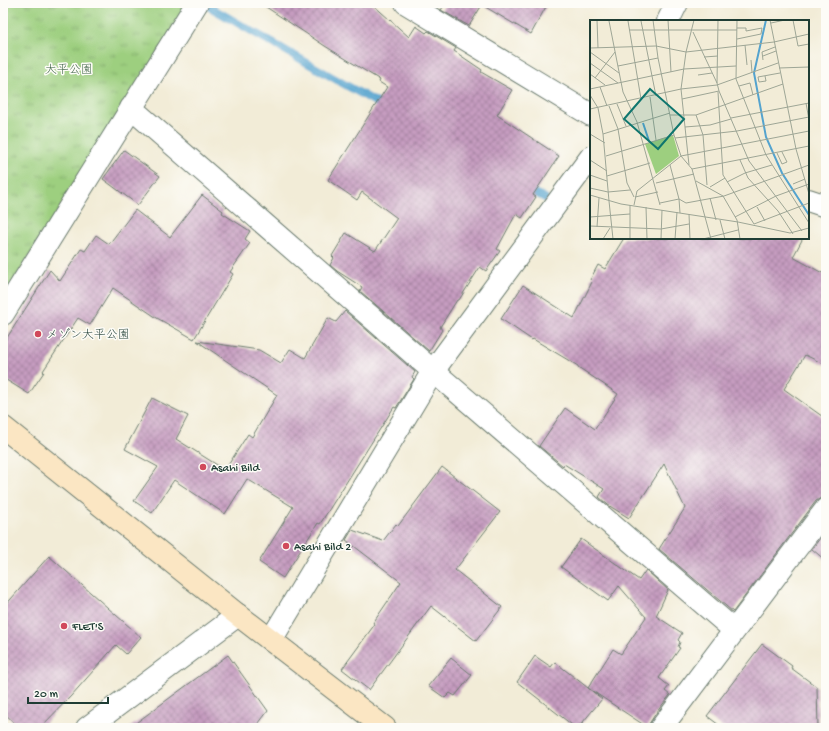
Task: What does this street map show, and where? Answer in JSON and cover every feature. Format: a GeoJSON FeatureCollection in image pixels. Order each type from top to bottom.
{"type":"FeatureCollection","features":[{"type":"Feature","properties":{"kind":"street"},"geometry":{"type":"LineString","coordinates":[[3,314],[197,3]]}},
{"type":"Feature","properties":{"kind":"street"},"geometry":{"type":"LineString","coordinates":[[406,3],[590,114]]}},
{"type":"Feature","properties":{"kind":"street"},"geometry":{"type":"LineString","coordinates":[[668,20],[677,3]]}},
{"type":"Feature","properties":{"kind":"street"},"geometry":{"type":"LineString","coordinates":[[131,108],[433,372],[734,630]]}},
{"type":"Feature","properties":{"kind":"street"},"geometry":{"type":"LineString","coordinates":[[271,640],[433,372],[590,158]]}},
{"type":"Feature","properties":{"kind":"street"},"geometry":{"type":"LineString","coordinates":[[809,200],[826,206]]}},
{"type":"Feature","properties":{"kind":"street"},"geometry":{"type":"LineString","coordinates":[[3,427],[238,615],[385,728]]}},
{"type":"Feature","properties":{"kind":"street"},"geometry":{"type":"LineString","coordinates":[[665,726],[734,630],[826,509]]}},
{"type":"Feature","properties":{"kind":"street"},"geometry":{"type":"LineString","coordinates":[[87,728],[238,615]]}},
{"type":"Feature","properties":{"kind":"green space","name":"大平公園"},"geometry":{"type":"Polygon","coordinates":[[[3,3],[189,3],[3,298],[3,3]]]}},
{"type":"Feature","properties":{"kind":"building"},"geometry":{"type":"Polygon","coordinates":[[[260,3],[371,3],[409,37],[416,26],[426,33],[428,31],[456,48],[454,51],[482,70],[481,72],[512,90],[497,115],[559,156],[533,195],[536,197],[522,218],[516,214],[497,249],[500,251],[486,271],[480,267],[459,300],[457,300],[440,327],[442,330],[429,351],[360,291],[362,287],[330,265],[334,258],[332,256],[346,233],[375,251],[397,218],[362,192],[357,200],[328,180],[387,87],[379,82],[380,80],[260,3]]]}},
{"type":"Feature","properties":{"kind":"building"},"geometry":{"type":"Polygon","coordinates":[[[446,3],[548,3],[531,34],[482,5],[469,26],[441,10],[446,3]]]}},
{"type":"Feature","properties":{"kind":"building"},"geometry":{"type":"Polygon","coordinates":[[[124,150],[160,176],[138,205],[103,179],[124,150]]]}},
{"type":"Feature","properties":{"kind":"building"},"geometry":{"type":"Polygon","coordinates":[[[202,195],[223,211],[222,213],[250,231],[245,239],[250,243],[230,272],[233,274],[194,339],[157,318],[113,288],[90,325],[78,318],[29,394],[3,378],[3,344],[50,270],[60,281],[81,249],[85,251],[96,235],[109,244],[135,210],[170,237],[202,195]]]}},
{"type":"Feature","properties":{"kind":"building"},"geometry":{"type":"Polygon","coordinates":[[[623,239],[802,239],[793,257],[826,275],[826,365],[805,355],[784,389],[826,419],[826,497],[816,501],[733,612],[659,549],[685,508],[664,464],[629,518],[608,505],[599,497],[604,489],[564,464],[563,466],[539,446],[565,408],[595,429],[618,394],[578,366],[533,339],[532,340],[501,319],[523,285],[574,318],[592,282],[590,280],[598,265],[605,269],[623,239]]]}},
{"type":"Feature","properties":{"kind":"building"},"geometry":{"type":"Polygon","coordinates":[[[345,311],[415,372],[412,377],[414,379],[396,408],[394,407],[320,524],[318,523],[283,578],[259,562],[293,507],[247,479],[225,514],[174,480],[152,513],[134,501],[158,467],[125,449],[152,398],[188,416],[176,439],[225,470],[248,434],[252,437],[277,395],[197,341],[259,350],[281,363],[290,349],[305,358],[328,318],[336,322],[345,311]]]}},
{"type":"Feature","properties":{"kind":"building"},"geometry":{"type":"Polygon","coordinates":[[[442,467],[500,512],[455,570],[502,607],[476,641],[431,606],[369,690],[342,669],[375,624],[373,623],[401,582],[346,540],[352,530],[383,541],[396,524],[398,526],[442,467]]]}},
{"type":"Feature","properties":{"kind":"building"},"geometry":{"type":"Polygon","coordinates":[[[826,530],[826,561],[812,549],[826,530]]]}},
{"type":"Feature","properties":{"kind":"building"},"geometry":{"type":"Polygon","coordinates":[[[581,539],[639,580],[646,570],[668,590],[656,616],[682,633],[678,640],[680,642],[678,647],[680,648],[659,678],[669,686],[665,691],[670,695],[647,727],[588,688],[613,649],[621,654],[646,617],[619,586],[608,601],[561,567],[581,539]]]}},
{"type":"Feature","properties":{"kind":"building"},"geometry":{"type":"Polygon","coordinates":[[[49,556],[141,637],[126,654],[116,645],[71,696],[40,728],[20,728],[3,712],[3,608],[49,556]]]}},
{"type":"Feature","properties":{"kind":"building"},"geometry":{"type":"Polygon","coordinates":[[[762,644],[817,687],[818,728],[723,728],[707,716],[762,644]]]}},
{"type":"Feature","properties":{"kind":"building"},"geometry":{"type":"Polygon","coordinates":[[[228,655],[268,711],[255,728],[129,728],[228,655]]]}},
{"type":"Feature","properties":{"kind":"building"},"geometry":{"type":"Polygon","coordinates":[[[535,656],[551,667],[555,662],[602,699],[578,728],[576,728],[517,682],[535,656]]]}},
{"type":"Feature","properties":{"kind":"building"},"geometry":{"type":"Polygon","coordinates":[[[451,658],[472,675],[455,696],[450,693],[445,698],[428,686],[451,658]]]}},
{"type":"Feature","properties":{"kind":"waterway"},"geometry":{"type":"LineString","coordinates":[[208,6],[386,108]]}},
{"type":"Feature","properties":{"kind":"waterway"},"geometry":{"type":"LineString","coordinates":[[526,188],[545,198]]}},
{"type":"Feature","properties":{"kind":"place","name":"メゾン大平公園"},"geometry":{"type":"Point","coordinates":[38,334]}},
{"type":"Feature","properties":{"kind":"place","name":"Asahi Bild"},"geometry":{"type":"Point","coordinates":[203,467]}},
{"type":"Feature","properties":{"kind":"place","name":"Asahi Bild 2"},"geometry":{"type":"Point","coordinates":[286,546]}},
{"type":"Feature","properties":{"kind":"place","name":"FLET'S"},"geometry":{"type":"Point","coordinates":[64,626]}}]}
